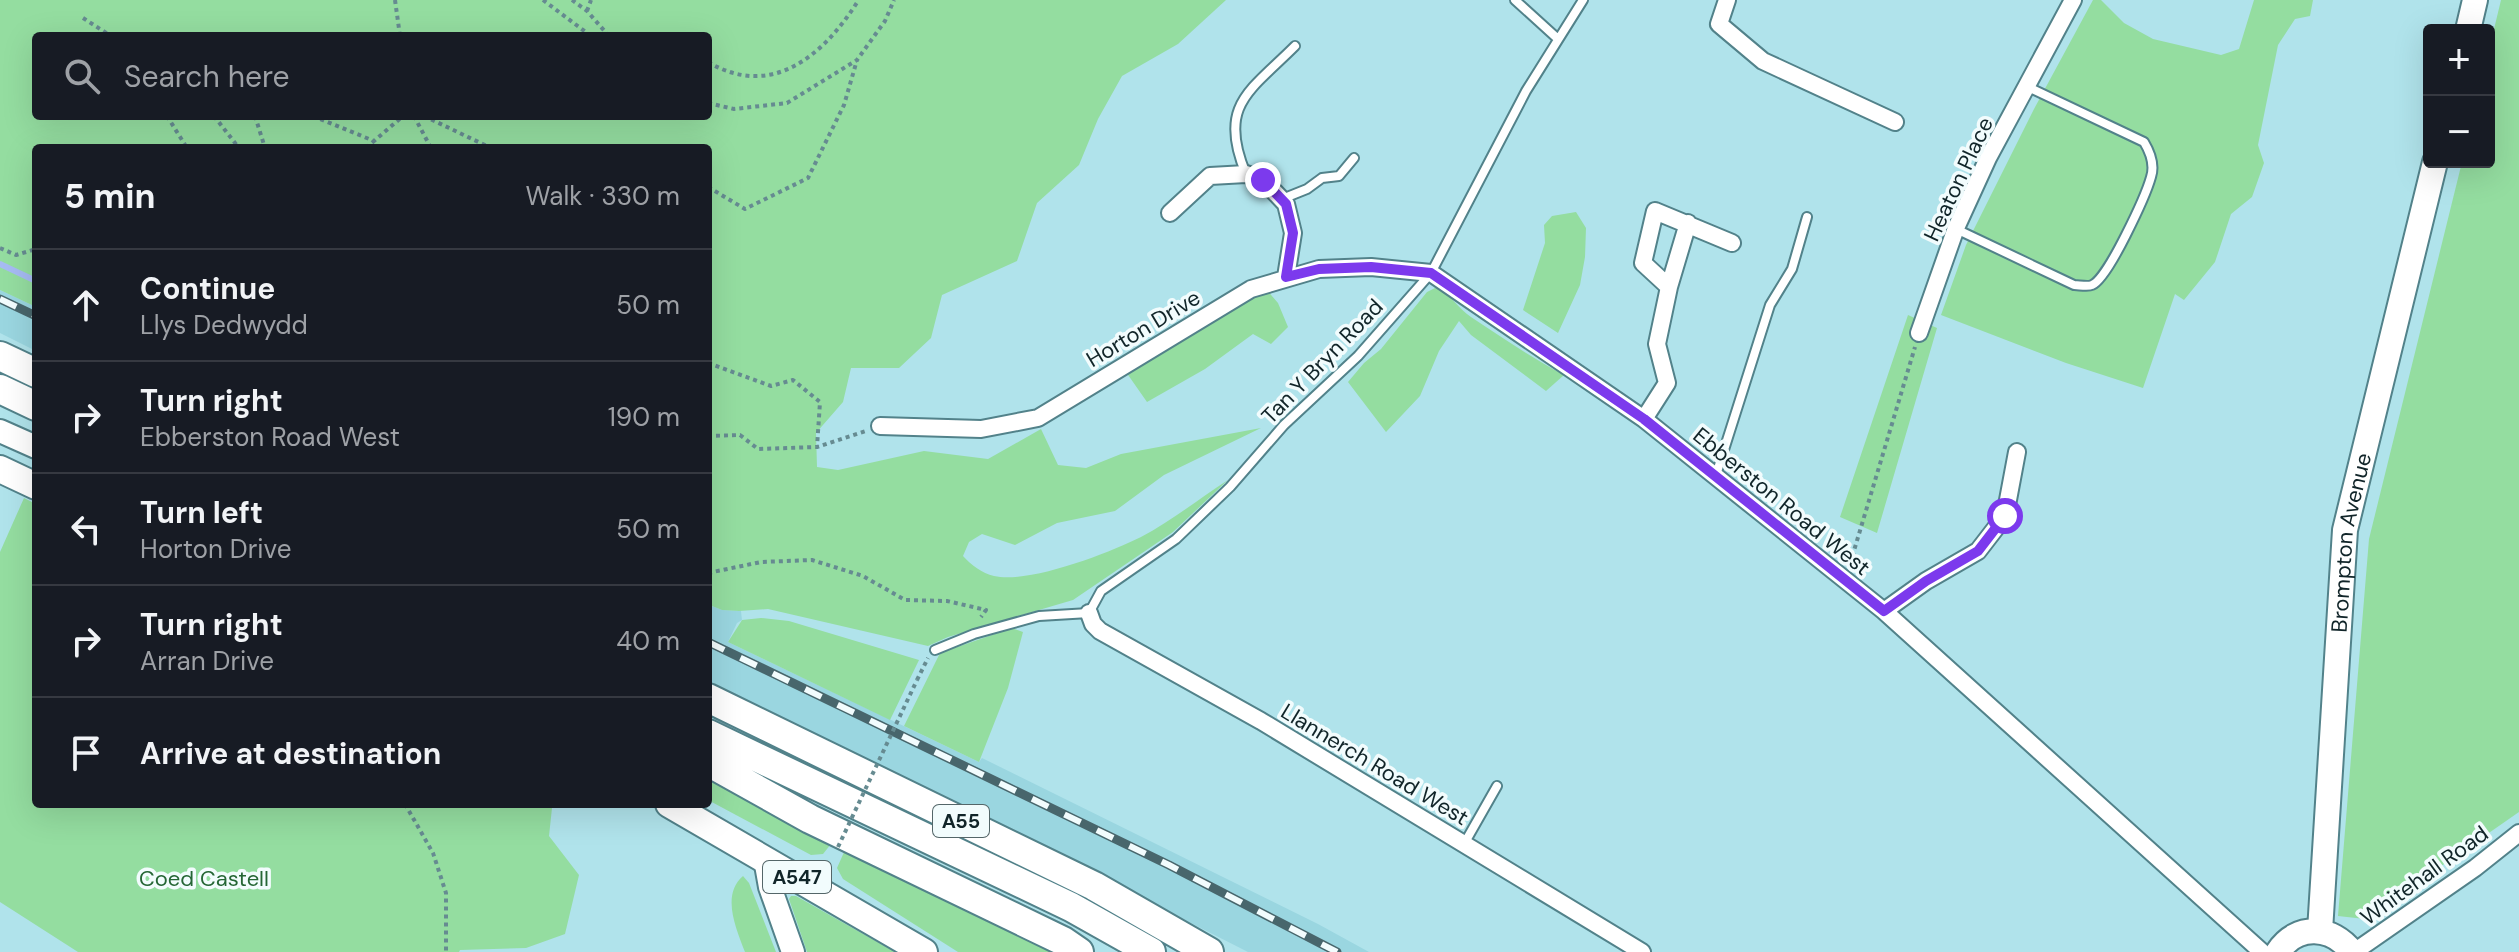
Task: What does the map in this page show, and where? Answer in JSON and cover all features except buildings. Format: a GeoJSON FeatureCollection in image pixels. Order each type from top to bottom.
{"type":"FeatureCollection","features":[{"type":"Feature","properties":{"kind":"highway"},"geometry":{"type":"LineString","coordinates":[[0,356],[32,371]]}},
{"type":"Feature","properties":{"kind":"highway"},"geometry":{"type":"LineString","coordinates":[[0,389],[32,404]]}},
{"type":"Feature","properties":{"kind":"highway","name":"A55"},"geometry":{"type":"LineString","coordinates":[[712,700],[1094,886],[1209,952]]}},
{"type":"Feature","properties":{"kind":"highway","name":"A55"},"geometry":{"type":"LineString","coordinates":[[712,736],[1071,907],[1151,952]]}},
{"type":"Feature","properties":{"kind":"highway"},"geometry":{"type":"LineString","coordinates":[[712,764],[810,819],[1063,941],[1079,952]]}},
{"type":"Feature","properties":{"kind":"main road"},"geometry":{"type":"LineString","coordinates":[[2469,24],[2475,0]]}},
{"type":"Feature","properties":{"kind":"main road","name":"Brompton Avenue"},"geometry":{"type":"LineString","coordinates":[[2320,931],[2345,530],[2434,168]]}},
{"type":"Feature","properties":{"kind":"main road"},"geometry":{"type":"LineString","coordinates":[[0,469],[32,484]]}},
{"type":"Feature","properties":{"kind":"main road","name":"A547"},"geometry":{"type":"LineString","coordinates":[[676,808],[924,952]]}},
{"type":"Feature","properties":{"kind":"main road"},"geometry":{"type":"LineString","coordinates":[[2278,952],[2287,941],[2299,934],[2320,931],[2340,938],[2353,952]]}},
{"type":"Feature","properties":{"kind":"street"},"geometry":{"type":"LineString","coordinates":[[1727,0],[1719,24],[1763,61],[1895,122]]}},
{"type":"Feature","properties":{"kind":"street","name":"Heaton Place"},"geometry":{"type":"LineString","coordinates":[[1919,333],[1956,228],[1988,158],[2073,0]]}},
{"type":"Feature","properties":{"kind":"street"},"geometry":{"type":"LineString","coordinates":[[1170,213],[1210,176],[1246,174],[1263,180],[1286,204],[1293,233],[1286,277]]}},
{"type":"Feature","properties":{"kind":"street"},"geometry":{"type":"LineString","coordinates":[[1669,287],[1643,263],[1655,211],[1732,243]]}},
{"type":"Feature","properties":{"kind":"street"},"geometry":{"type":"LineString","coordinates":[[1644,419],[1667,383],[1657,344],[1669,287],[1688,223]]}},
{"type":"Feature","properties":{"kind":"street","name":"Horton Drive"},"geometry":{"type":"LineString","coordinates":[[880,426],[981,429],[1038,418],[1251,289],[1286,277],[1319,269],[1371,267],[1431,273]]}},
{"type":"Feature","properties":{"kind":"street","name":"Ebberston Road West"},"geometry":{"type":"LineString","coordinates":[[1431,273],[1644,419],[1884,611],[2262,952]]}},
{"type":"Feature","properties":{"kind":"street"},"geometry":{"type":"LineString","coordinates":[[0,431],[32,445]]}},
{"type":"Feature","properties":{"kind":"street"},"geometry":{"type":"LineString","coordinates":[[1884,611],[1926,581],[1978,551],[2005,516],[2017,452]]}},
{"type":"Feature","properties":{"kind":"street","name":"Llannerch Road West"},"geometry":{"type":"LineString","coordinates":[[1089,613],[1100,631],[1261,721],[1642,952]]}},
{"type":"Feature","properties":{"kind":"street","name":"Whitehall Road"},"geometry":{"type":"LineString","coordinates":[[2353,952],[2475,868],[2519,833]]}},
{"type":"Feature","properties":{"kind":"street"},"geometry":{"type":"LineString","coordinates":[[765,859],[770,887],[793,952]]}},
{"type":"Feature","properties":{"kind":"lane"},"geometry":{"type":"LineString","coordinates":[[1515,0],[1558,39]]}},
{"type":"Feature","properties":{"kind":"lane","name":"Tan Y Bryn Road"},"geometry":{"type":"LineString","coordinates":[[1089,613],[1101,591],[1176,539],[1230,487],[1284,425],[1358,356],[1431,273],[1526,91],[1583,0]]}},
{"type":"Feature","properties":{"kind":"lane"},"geometry":{"type":"LineString","coordinates":[[1246,174],[1235,137],[1235,115],[1239,103],[1295,46]]}},
{"type":"Feature","properties":{"kind":"lane"},"geometry":{"type":"LineString","coordinates":[[1956,228],[2074,285],[2091,286],[2102,278],[2113,261],[2152,175],[2151,154],[2144,142],[2028,87]]}},
{"type":"Feature","properties":{"kind":"lane"},"geometry":{"type":"LineString","coordinates":[[1282,199],[1307,189],[1322,178],[1339,176],[1354,158]]}},
{"type":"Feature","properties":{"kind":"lane"},"geometry":{"type":"LineString","coordinates":[[1716,476],[1770,305],[1792,269],[1807,217]]}},
{"type":"Feature","properties":{"kind":"lane"},"geometry":{"type":"LineString","coordinates":[[935,650],[974,634],[1039,616],[1089,613]]}},
{"type":"Feature","properties":{"kind":"lane"},"geometry":{"type":"LineString","coordinates":[[1464,844],[1497,786]]}},
{"type":"Feature","properties":{"kind":"path"},"geometry":{"type":"LineString","coordinates":[[395,0],[399,32]]}},
{"type":"Feature","properties":{"kind":"path"},"geometry":{"type":"LineString","coordinates":[[543,0],[586,32]]}},
{"type":"Feature","properties":{"kind":"path"},"geometry":{"type":"LineString","coordinates":[[572,0],[587,11],[605,32]]}},
{"type":"Feature","properties":{"kind":"path"},"geometry":{"type":"LineString","coordinates":[[587,11],[591,0]]}},
{"type":"Feature","properties":{"kind":"path"},"geometry":{"type":"LineString","coordinates":[[712,64],[723,71],[757,77],[783,72],[808,58],[840,29],[858,0]]}},
{"type":"Feature","properties":{"kind":"path"},"geometry":{"type":"LineString","coordinates":[[712,189],[745,209],[808,178],[844,105],[857,60],[885,21],[894,0]]}},
{"type":"Feature","properties":{"kind":"path"},"geometry":{"type":"LineString","coordinates":[[83,18],[105,32]]}},
{"type":"Feature","properties":{"kind":"path"},"geometry":{"type":"LineString","coordinates":[[712,104],[734,109],[787,103],[857,60]]}},
{"type":"Feature","properties":{"kind":"path"},"geometry":{"type":"LineString","coordinates":[[170,120],[184,144]]}},
{"type":"Feature","properties":{"kind":"path"},"geometry":{"type":"LineString","coordinates":[[217,120],[236,144]]}},
{"type":"Feature","properties":{"kind":"path"},"geometry":{"type":"LineString","coordinates":[[256,120],[264,144]]}},
{"type":"Feature","properties":{"kind":"path"},"geometry":{"type":"LineString","coordinates":[[323,120],[374,141]]}},
{"type":"Feature","properties":{"kind":"path"},"geometry":{"type":"LineString","coordinates":[[371,144],[398,120]]}},
{"type":"Feature","properties":{"kind":"path"},"geometry":{"type":"LineString","coordinates":[[416,120],[429,144]]}},
{"type":"Feature","properties":{"kind":"path"},"geometry":{"type":"LineString","coordinates":[[432,120],[483,144]]}},
{"type":"Feature","properties":{"kind":"path"},"geometry":{"type":"LineString","coordinates":[[0,248],[16,255],[32,250]]}},
{"type":"Feature","properties":{"kind":"path"},"geometry":{"type":"LineString","coordinates":[[1845,580],[1919,333]]}},
{"type":"Feature","properties":{"kind":"path"},"geometry":{"type":"LineString","coordinates":[[712,364],[771,386],[793,380],[820,402],[817,447]]}},
{"type":"Feature","properties":{"kind":"path"},"geometry":{"type":"LineString","coordinates":[[712,436],[740,435],[758,449],[817,447],[880,426]]}},
{"type":"Feature","properties":{"kind":"path"},"geometry":{"type":"LineString","coordinates":[[712,572],[761,562],[812,560],[863,576],[905,600],[947,601],[986,610],[978,620],[974,634]]}},
{"type":"Feature","properties":{"kind":"path"},"geometry":{"type":"LineString","coordinates":[[838,847],[917,680],[935,650]]}},
{"type":"Feature","properties":{"kind":"path"},"geometry":{"type":"LineString","coordinates":[[407,808],[433,853],[446,893],[446,952]]}},
{"type":"Feature","properties":{"kind":"shaded area"},"geometry":{"type":"Polygon","coordinates":[[[0,290],[32,305],[32,349],[0,333],[0,290]]]}},
{"type":"Feature","properties":{"kind":"shaded area"},"geometry":{"type":"Polygon","coordinates":[[[712,606],[741,611],[742,620],[737,623],[728,642],[979,762],[982,758],[1369,952],[1248,952],[712,683],[712,606]]]}},
{"type":"Feature","properties":{"kind":"green space"},"geometry":{"type":"Polygon","coordinates":[[[0,0],[1226,0],[1178,44],[1122,76],[1098,119],[1079,165],[1037,203],[1017,261],[942,295],[931,338],[899,368],[851,368],[843,402],[816,433],[817,467],[838,470],[924,451],[988,459],[1041,429],[1058,465],[1086,468],[1121,454],[1261,428],[1164,475],[1115,511],[1057,523],[1015,545],[982,534],[969,542],[963,556],[977,568],[994,576],[1027,576],[1090,558],[1141,537],[1228,480],[1173,532],[1073,600],[948,637],[928,646],[768,609],[739,611],[712,606],[712,144],[32,144],[32,305],[0,290],[0,0]]]}},
{"type":"Feature","properties":{"kind":"green space"},"geometry":{"type":"Polygon","coordinates":[[[2093,0],[2101,0],[2124,23],[2153,39],[2221,55],[2239,49],[2254,0],[2313,0],[2310,16],[2295,19],[2278,45],[2258,145],[2264,163],[2252,197],[2231,214],[2215,262],[2184,300],[2175,294],[2143,388],[2066,363],[1941,315],[1966,245],[2093,0]]]}},
{"type":"Feature","properties":{"kind":"green space"},"geometry":{"type":"Polygon","coordinates":[[[2501,0],[2519,0],[2519,812],[2365,919],[2338,916],[2369,539],[2461,168],[2495,168],[2495,25],[2501,0]]]}},
{"type":"Feature","properties":{"kind":"green space"},"geometry":{"type":"Polygon","coordinates":[[[1576,212],[1586,228],[1585,257],[1580,285],[1558,333],[1523,310],[1545,243],[1544,225],[1552,216],[1576,212]]]}},
{"type":"Feature","properties":{"kind":"green space"},"geometry":{"type":"Polygon","coordinates":[[[1437,287],[1471,317],[1564,375],[1546,391],[1471,335],[1459,321],[1439,351],[1420,396],[1386,432],[1348,382],[1381,349],[1427,292],[1437,287]]]}},
{"type":"Feature","properties":{"kind":"green space"},"geometry":{"type":"Polygon","coordinates":[[[1266,289],[1278,303],[1288,327],[1271,344],[1253,334],[1205,369],[1147,402],[1126,372],[1266,289]]]}},
{"type":"Feature","properties":{"kind":"green space"},"geometry":{"type":"Polygon","coordinates":[[[1908,315],[1937,328],[1877,533],[1840,517],[1908,315]]]}},
{"type":"Feature","properties":{"kind":"green space","name":"Coed Castell"},"geometry":{"type":"Polygon","coordinates":[[[24,498],[32,502],[32,808],[552,808],[549,836],[579,875],[565,934],[526,948],[459,952],[78,952],[0,902],[0,552],[24,498]]]}},
{"type":"Feature","properties":{"kind":"green space"},"geometry":{"type":"Polygon","coordinates":[[[761,618],[789,621],[919,660],[890,720],[728,642],[742,620],[761,618]]]}},
{"type":"Feature","properties":{"kind":"green space"},"geometry":{"type":"Polygon","coordinates":[[[1012,628],[1023,632],[1008,688],[979,762],[904,726],[940,653],[1012,628]]]}},
{"type":"Feature","properties":{"kind":"green space"},"geometry":{"type":"Polygon","coordinates":[[[712,782],[831,844],[823,854],[811,855],[712,802],[712,782]]]}},
{"type":"Feature","properties":{"kind":"green space"},"geometry":{"type":"Polygon","coordinates":[[[845,850],[1061,952],[958,952],[843,879],[837,868],[845,850]]]}},
{"type":"Feature","properties":{"kind":"green space"},"geometry":{"type":"Polygon","coordinates":[[[743,876],[749,883],[776,952],[745,952],[732,912],[733,893],[743,876]]]}},
{"type":"Feature","properties":{"kind":"green space"},"geometry":{"type":"Polygon","coordinates":[[[791,896],[895,952],[807,952],[789,899],[791,896]]]}},
{"type":"Feature","properties":{"kind":"waterway"},"geometry":{"type":"LineString","coordinates":[[0,264],[32,279]]}},
{"type":"Feature","properties":{"kind":"railway"},"geometry":{"type":"LineString","coordinates":[[0,299],[32,314]]}},
{"type":"Feature","properties":{"kind":"railway"},"geometry":{"type":"LineString","coordinates":[[712,644],[1169,865],[1337,952]]}},
{"type":"Feature","properties":{"kind":"route"},"geometry":{"type":"LineString","coordinates":[[1263,180],[1286,204],[1293,233],[1286,277],[1319,269],[1371,267],[1431,273],[1644,419],[1884,611],[1926,581],[1978,551],[2005,516]]}}]}
